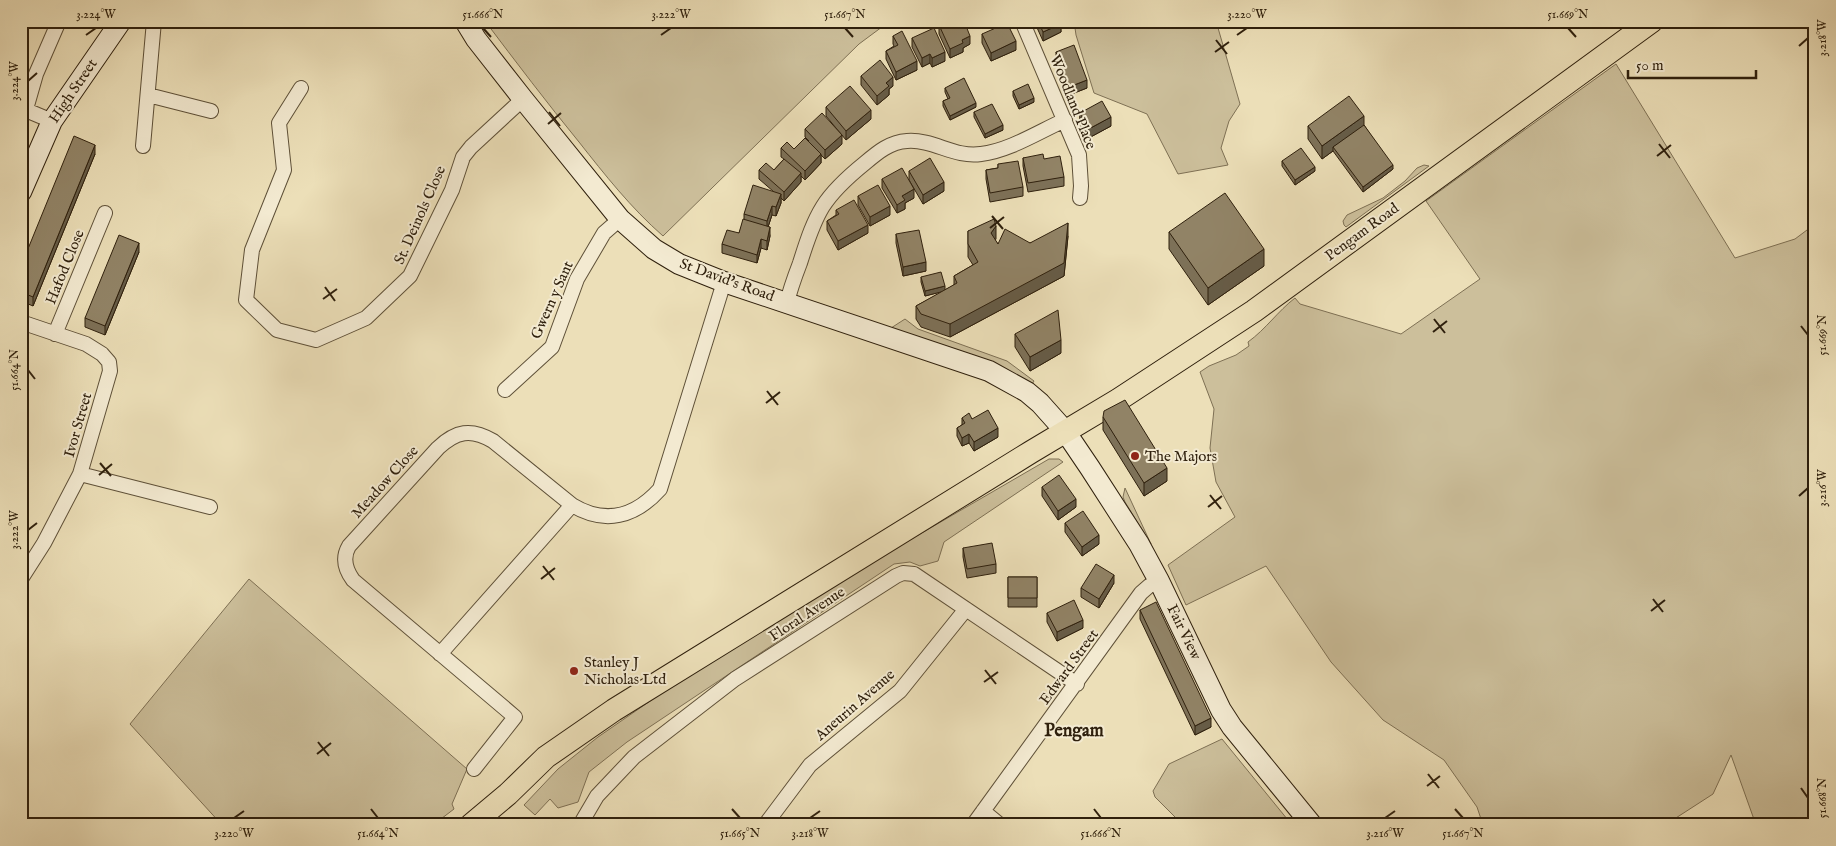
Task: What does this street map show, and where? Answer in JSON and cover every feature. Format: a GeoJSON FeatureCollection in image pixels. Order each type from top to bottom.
{"type":"FeatureCollection","features":[{"type":"Feature","properties":{"kind":"main road","name":"High Street"},"geometry":{"type":"LineString","coordinates":[[21,192],[52,121],[121,21]]}},
{"type":"Feature","properties":{"kind":"main road","name":"St David's Road"},"geometry":{"type":"LineString","coordinates":[[465,21],[476,39],[620,219],[654,249],[679,264],[724,282],[989,371],[1027,392],[1044,407],[1065,432]]}},
{"type":"Feature","properties":{"kind":"main road","name":"Pengam Road"},"geometry":{"type":"LineString","coordinates":[[471,825],[508,794],[546,757],[594,724],[1118,400],[1254,311],[1652,21]]}},
{"type":"Feature","properties":{"kind":"main road","name":"Fair View"},"geometry":{"type":"LineString","coordinates":[[1065,432],[1120,513],[1159,581],[1221,710],[1312,825]]}},
{"type":"Feature","properties":{"kind":"street"},"geometry":{"type":"LineString","coordinates":[[52,121],[23,108],[59,21]]}},
{"type":"Feature","properties":{"kind":"street"},"geometry":{"type":"LineString","coordinates":[[143,146],[154,21]]}},
{"type":"Feature","properties":{"kind":"street","name":"Woodland Place"},"geometry":{"type":"LineString","coordinates":[[1022,21],[1079,154],[1080,198]]}},
{"type":"Feature","properties":{"kind":"street","name":"St. Deinols Close"},"geometry":{"type":"LineString","coordinates":[[301,88],[279,123],[284,170],[252,250],[246,300],[276,330],[316,340],[366,318],[410,276],[452,190],[463,157],[471,147],[523,99]]}},
{"type":"Feature","properties":{"kind":"street"},"geometry":{"type":"LineString","coordinates":[[148,95],[211,111]]}},
{"type":"Feature","properties":{"kind":"street"},"geometry":{"type":"LineString","coordinates":[[787,302],[812,224],[821,208],[844,180],[878,152],[892,143],[919,140],[931,142],[960,154],[980,154],[996,151],[1065,120]]}},
{"type":"Feature","properties":{"kind":"street","name":"Hafod Close"},"geometry":{"type":"LineString","coordinates":[[55,334],[105,213]]}},
{"type":"Feature","properties":{"kind":"street","name":"Gwern y Sant"},"geometry":{"type":"LineString","coordinates":[[506,390],[552,346],[577,279],[604,233],[620,219]]}},
{"type":"Feature","properties":{"kind":"street","name":"Meadow Close"},"geometry":{"type":"LineString","coordinates":[[474,769],[515,717],[353,580],[345,566],[345,552],[348,546],[438,448],[454,435],[464,432],[485,436],[493,441],[581,511],[618,516],[641,507],[660,488],[724,282]]}},
{"type":"Feature","properties":{"kind":"street","name":"Ivor Street"},"geometry":{"type":"LineString","coordinates":[[21,322],[86,344],[102,354],[108,362],[110,371],[80,474],[44,542],[21,579]]}},
{"type":"Feature","properties":{"kind":"street"},"geometry":{"type":"LineString","coordinates":[[80,474],[210,507]]}},
{"type":"Feature","properties":{"kind":"street"},"geometry":{"type":"LineString","coordinates":[[440,654],[572,505]]}},
{"type":"Feature","properties":{"kind":"street","name":"Floral Avenue"},"geometry":{"type":"LineString","coordinates":[[580,825],[597,796],[634,757],[735,679],[903,573],[914,574],[1077,684]]}},
{"type":"Feature","properties":{"kind":"street","name":"Edward Street"},"geometry":{"type":"LineString","coordinates":[[973,825],[1141,594],[1149,586],[1159,581]]}},
{"type":"Feature","properties":{"kind":"street","name":"Aneurin Avenue"},"geometry":{"type":"LineString","coordinates":[[765,825],[810,764],[900,691],[966,609]]}},
{"type":"Feature","properties":{"kind":"street"},"geometry":{"type":"LineString","coordinates":[[983,811],[1000,825]]}},
{"type":"Feature","properties":{"kind":"shaded area"},"geometry":{"type":"Polygon","coordinates":[[[485,21],[890,21],[859,44],[663,236],[629,203],[609,179],[485,21]]]}},
{"type":"Feature","properties":{"kind":"shaded area"},"geometry":{"type":"Polygon","coordinates":[[[1074,21],[1216,21],[1240,104],[1229,121],[1221,148],[1228,165],[1178,174],[1147,114],[1094,93],[1076,35],[1074,21]]]}},
{"type":"Feature","properties":{"kind":"shaded area"},"geometry":{"type":"Polygon","coordinates":[[[1616,64],[1735,258],[1795,239],[1815,224],[1815,821],[1807,825],[1756,825],[1731,755],[1713,794],[1665,825],[1483,825],[1477,807],[1444,760],[1383,720],[1331,662],[1266,566],[1186,605],[1168,565],[1235,517],[1216,482],[1210,448],[1214,409],[1200,372],[1209,366],[1236,355],[1249,346],[1248,342],[1295,298],[1300,304],[1401,334],[1480,279],[1426,201],[1616,64]]]}},
{"type":"Feature","properties":{"kind":"shaded area"},"geometry":{"type":"Polygon","coordinates":[[[1424,165],[1429,166],[1346,227],[1344,225],[1343,221],[1347,215],[1383,198],[1405,181],[1417,168],[1424,165]]]}},
{"type":"Feature","properties":{"kind":"shaded area"},"geometry":{"type":"Polygon","coordinates":[[[905,319],[918,329],[1007,361],[1034,381],[1032,384],[992,363],[891,328],[905,319]]]}},
{"type":"Feature","properties":{"kind":"shaded area"},"geometry":{"type":"Polygon","coordinates":[[[1049,459],[1059,459],[1063,462],[944,542],[938,561],[920,566],[910,562],[894,564],[627,742],[589,772],[578,802],[558,808],[550,799],[535,815],[524,805],[558,769],[598,737],[666,690],[901,545],[1049,459]]]}},
{"type":"Feature","properties":{"kind":"shaded area"},"geometry":{"type":"Polygon","coordinates":[[[1125,488],[1151,544],[1125,502],[1123,497],[1125,488]]]}},
{"type":"Feature","properties":{"kind":"shaded area"},"geometry":{"type":"Polygon","coordinates":[[[249,579],[467,769],[452,804],[454,809],[433,825],[222,825],[130,724],[249,579]]]}},
{"type":"Feature","properties":{"kind":"shaded area"},"geometry":{"type":"Polygon","coordinates":[[[1222,739],[1292,825],[1183,825],[1155,797],[1153,791],[1169,764],[1222,739]]]}},
{"type":"Feature","properties":{"kind":"building"},"geometry":{"type":"Polygon","coordinates":[[[948,21],[964,21],[970,36],[962,40],[963,43],[950,49],[939,25],[948,21]]]}},
{"type":"Feature","properties":{"kind":"building"},"geometry":{"type":"Polygon","coordinates":[[[1038,21],[1060,21],[1061,24],[1043,32],[1038,21]]]}},
{"type":"Feature","properties":{"kind":"building"},"geometry":{"type":"Polygon","coordinates":[[[1007,23],[1016,41],[991,53],[982,34],[1007,23]]]}},
{"type":"Feature","properties":{"kind":"building"},"geometry":{"type":"Polygon","coordinates":[[[934,28],[945,52],[932,58],[930,54],[922,58],[912,38],[934,28]]]}},
{"type":"Feature","properties":{"kind":"building"},"geometry":{"type":"Polygon","coordinates":[[[902,31],[917,61],[896,72],[886,51],[898,45],[893,36],[902,31]]]}},
{"type":"Feature","properties":{"kind":"building"},"geometry":{"type":"Polygon","coordinates":[[[1074,45],[1087,80],[1069,87],[1056,52],[1074,45]]]}},
{"type":"Feature","properties":{"kind":"building"},"geometry":{"type":"Polygon","coordinates":[[[880,60],[893,77],[886,83],[889,86],[877,96],[861,76],[880,60]]]}},
{"type":"Feature","properties":{"kind":"building"},"geometry":{"type":"Polygon","coordinates":[[[964,78],[976,103],[950,116],[943,101],[950,98],[945,88],[964,78]]]}},
{"type":"Feature","properties":{"kind":"building"},"geometry":{"type":"Polygon","coordinates":[[[1028,84],[1034,98],[1019,105],[1013,91],[1028,84]]]}},
{"type":"Feature","properties":{"kind":"building"},"geometry":{"type":"Polygon","coordinates":[[[850,86],[871,110],[846,131],[826,107],[850,86]]]}},
{"type":"Feature","properties":{"kind":"building"},"geometry":{"type":"Polygon","coordinates":[[[1349,96],[1364,116],[1322,146],[1308,126],[1349,96]]]}},
{"type":"Feature","properties":{"kind":"building"},"geometry":{"type":"Polygon","coordinates":[[[1102,101],[1111,117],[1085,131],[1079,119],[1082,117],[1080,113],[1102,101]]]}},
{"type":"Feature","properties":{"kind":"building"},"geometry":{"type":"Polygon","coordinates":[[[992,104],[1003,125],[985,134],[974,112],[992,104]]]}},
{"type":"Feature","properties":{"kind":"building"},"geometry":{"type":"Polygon","coordinates":[[[822,113],[842,135],[825,150],[805,129],[822,113]]]}},
{"type":"Feature","properties":{"kind":"building"},"geometry":{"type":"Polygon","coordinates":[[[1364,125],[1393,165],[1363,187],[1333,147],[1364,125]]]}},
{"type":"Feature","properties":{"kind":"building"},"geometry":{"type":"Polygon","coordinates":[[[74,136],[95,145],[33,297],[21,292],[21,266],[74,136]]]}},
{"type":"Feature","properties":{"kind":"building"},"geometry":{"type":"Polygon","coordinates":[[[805,138],[821,154],[805,171],[781,148],[787,142],[794,149],[805,138]]]}},
{"type":"Feature","properties":{"kind":"building"},"geometry":{"type":"Polygon","coordinates":[[[1301,148],[1315,167],[1295,180],[1282,161],[1301,148]]]}},
{"type":"Feature","properties":{"kind":"building"},"geometry":{"type":"Polygon","coordinates":[[[1043,154],[1044,159],[1060,156],[1064,177],[1028,183],[1023,158],[1043,154]]]}},
{"type":"Feature","properties":{"kind":"building"},"geometry":{"type":"Polygon","coordinates":[[[930,158],[944,182],[923,195],[909,171],[930,158]]]}},
{"type":"Feature","properties":{"kind":"building"},"geometry":{"type":"Polygon","coordinates":[[[784,159],[801,173],[784,192],[759,170],[766,163],[774,170],[784,159]]]}},
{"type":"Feature","properties":{"kind":"building"},"geometry":{"type":"Polygon","coordinates":[[[1018,161],[1023,187],[990,193],[986,170],[998,168],[998,164],[1018,161]]]}},
{"type":"Feature","properties":{"kind":"building"},"geometry":{"type":"Polygon","coordinates":[[[902,168],[914,189],[902,196],[905,200],[897,205],[882,179],[902,168]]]}},
{"type":"Feature","properties":{"kind":"building"},"geometry":{"type":"Polygon","coordinates":[[[753,185],[781,194],[776,207],[772,206],[767,221],[744,214],[753,185]]]}},
{"type":"Feature","properties":{"kind":"building"},"geometry":{"type":"Polygon","coordinates":[[[878,185],[890,206],[870,217],[858,196],[878,185]]]}},
{"type":"Feature","properties":{"kind":"building"},"geometry":{"type":"Polygon","coordinates":[[[1225,193],[1264,249],[1208,288],[1169,232],[1225,193]]]}},
{"type":"Feature","properties":{"kind":"building"},"geometry":{"type":"Polygon","coordinates":[[[854,200],[868,225],[838,241],[827,221],[839,214],[836,210],[854,200]]]}},
{"type":"Feature","properties":{"kind":"building"},"geometry":{"type":"Polygon","coordinates":[[[743,219],[770,227],[767,241],[761,239],[757,255],[722,244],[727,230],[739,233],[743,219]]]}},
{"type":"Feature","properties":{"kind":"building"},"geometry":{"type":"Polygon","coordinates":[[[994,219],[996,226],[991,233],[998,244],[1005,229],[1030,243],[1068,223],[1064,263],[950,324],[921,314],[916,306],[957,283],[954,276],[978,262],[968,244],[968,231],[994,219]]]}},
{"type":"Feature","properties":{"kind":"building"},"geometry":{"type":"Polygon","coordinates":[[[919,230],[926,262],[903,267],[896,234],[919,230]]]}},
{"type":"Feature","properties":{"kind":"building"},"geometry":{"type":"Polygon","coordinates":[[[119,235],[139,243],[105,326],[85,318],[119,235]]]}},
{"type":"Feature","properties":{"kind":"building"},"geometry":{"type":"Polygon","coordinates":[[[941,272],[945,286],[925,291],[921,277],[941,272]]]}},
{"type":"Feature","properties":{"kind":"building"},"geometry":{"type":"Polygon","coordinates":[[[1058,310],[1061,340],[1030,357],[1015,334],[1058,310]]]}},
{"type":"Feature","properties":{"kind":"building","name":"The Majors"},"geometry":{"type":"Polygon","coordinates":[[[1125,400],[1167,468],[1144,483],[1103,417],[1104,411],[1125,400]]]}},
{"type":"Feature","properties":{"kind":"building"},"geometry":{"type":"Polygon","coordinates":[[[988,410],[998,428],[974,442],[969,434],[962,438],[957,428],[965,423],[962,418],[969,413],[972,419],[988,410]]]}},
{"type":"Feature","properties":{"kind":"building"},"geometry":{"type":"Polygon","coordinates":[[[1059,475],[1076,499],[1058,511],[1042,487],[1059,475]]]}},
{"type":"Feature","properties":{"kind":"building"},"geometry":{"type":"Polygon","coordinates":[[[1083,511],[1099,535],[1082,547],[1065,523],[1083,511]]]}},
{"type":"Feature","properties":{"kind":"building"},"geometry":{"type":"Polygon","coordinates":[[[992,543],[996,564],[967,569],[963,548],[992,543]]]}},
{"type":"Feature","properties":{"kind":"building"},"geometry":{"type":"Polygon","coordinates":[[[1096,564],[1114,575],[1099,599],[1081,588],[1096,564]]]}},
{"type":"Feature","properties":{"kind":"building"},"geometry":{"type":"Polygon","coordinates":[[[1008,577],[1037,577],[1037,598],[1008,598],[1008,577]]]}},
{"type":"Feature","properties":{"kind":"building"},"geometry":{"type":"Polygon","coordinates":[[[1074,600],[1083,620],[1057,632],[1047,613],[1074,600]]]}},
{"type":"Feature","properties":{"kind":"building"},"geometry":{"type":"Polygon","coordinates":[[[1156,602],[1211,718],[1195,726],[1140,610],[1156,602]]]}},
{"type":"Feature","properties":{"kind":"place","name":"The Majors"},"geometry":{"type":"Point","coordinates":[1135,456]}},
{"type":"Feature","properties":{"kind":"place","name":"Stanley J Nicholas Ltd"},"geometry":{"type":"Point","coordinates":[574,671]}},
{"type":"Feature","properties":{"kind":"district","name":"Pengam"},"geometry":{"type":"Point","coordinates":[1074,731]}}]}
